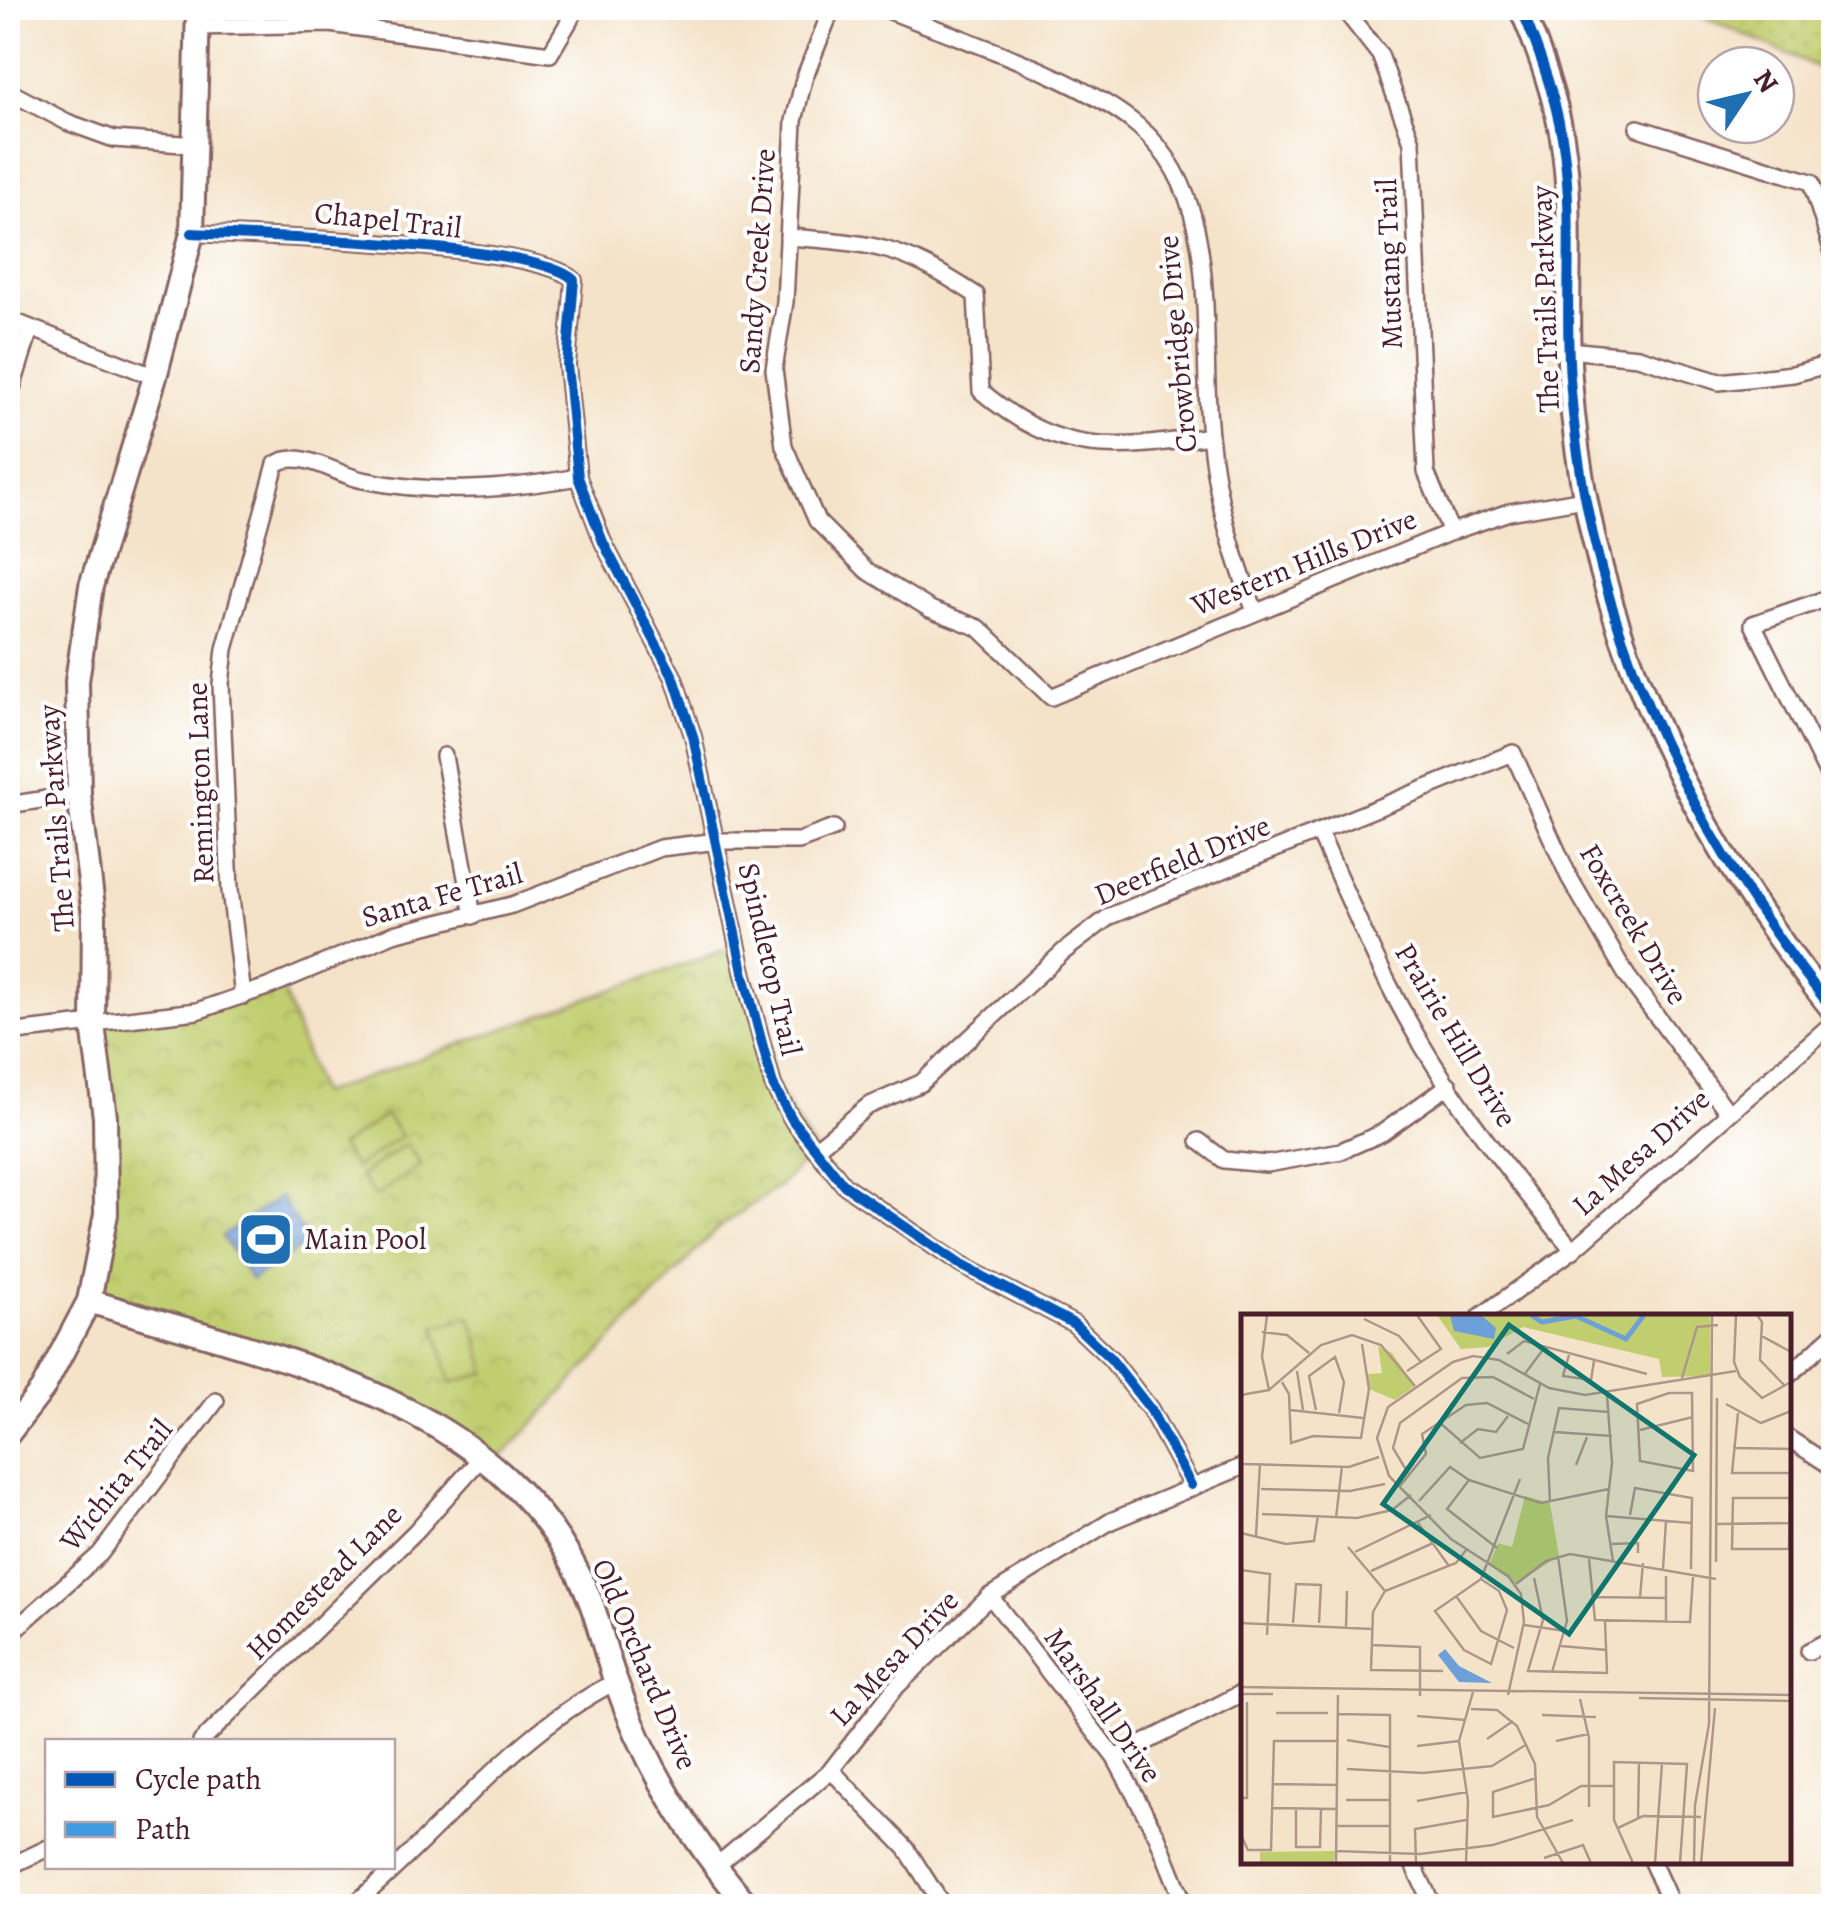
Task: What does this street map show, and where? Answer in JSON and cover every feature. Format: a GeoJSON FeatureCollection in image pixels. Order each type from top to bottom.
{"type":"FeatureCollection","features":[{"type":"Feature","properties":{"kind":"street"},"geometry":{"type":"LineString","coordinates":[[196,17],[332,16],[550,54],[577,8]]}},
{"type":"Feature","properties":{"kind":"street","name":"Sandy Creek Drive"},"geometry":{"type":"LineString","coordinates":[[832,8],[804,79],[794,122],[785,302],[774,369],[784,446],[816,521],[866,570],[930,608],[979,628],[1052,697]]}},
{"type":"Feature","properties":{"kind":"street","name":"Crowbridge Drive"},"geometry":{"type":"LineString","coordinates":[[883,8],[1080,90],[1139,126],[1178,174],[1199,232],[1210,436],[1224,531],[1255,611]]}},
{"type":"Feature","properties":{"kind":"street","name":"Mustang Trail"},"geometry":{"type":"LineString","coordinates":[[1342,8],[1380,54],[1412,142],[1426,472],[1451,532]]}},
{"type":"Feature","properties":{"kind":"street","name":"The Trails Parkway"},"geometry":{"type":"LineString","coordinates":[[1522,8],[1541,53],[1562,138],[1569,350],[1584,498],[1626,653],[1668,756],[1757,912],[1834,1011]]}},
{"type":"Feature","properties":{"kind":"street","name":"The Trails Parkway"},"geometry":{"type":"LineString","coordinates":[[8,1434],[42,1390],[96,1278],[107,1176],[105,1117],[93,1025],[94,915],[79,794],[77,681],[85,622],[192,233],[196,17]]}},
{"type":"Feature","properties":{"kind":"street"},"geometry":{"type":"LineString","coordinates":[[8,90],[67,122],[114,140],[196,145]]}},
{"type":"Feature","properties":{"kind":"street"},"geometry":{"type":"LineString","coordinates":[[1638,128],[1811,182],[1834,256]]}},
{"type":"Feature","properties":{"kind":"street","name":"Chapel Trail"},"geometry":{"type":"LineString","coordinates":[[192,233],[349,238],[490,257],[556,270],[574,280]]}},
{"type":"Feature","properties":{"kind":"street"},"geometry":{"type":"LineString","coordinates":[[788,237],[880,244],[922,260],[976,295],[982,392],[1042,434],[1086,447],[1123,448],[1210,436]]}},
{"type":"Feature","properties":{"kind":"street","name":"Spindletop Trail"},"geometry":{"type":"LineString","coordinates":[[574,280],[567,366],[578,478],[602,542],[674,678],[718,841],[759,1042],[773,1084],[844,1186],[960,1265],[1074,1324],[1111,1359],[1150,1409],[1191,1485]]}},
{"type":"Feature","properties":{"kind":"street"},"geometry":{"type":"LineString","coordinates":[[8,319],[155,377]]}},
{"type":"Feature","properties":{"kind":"street"},"geometry":{"type":"LineString","coordinates":[[8,401],[30,330]]}},
{"type":"Feature","properties":{"kind":"street"},"geometry":{"type":"LineString","coordinates":[[1569,350],[1638,357],[1719,382],[1793,374],[1834,363]]}},
{"type":"Feature","properties":{"kind":"street","name":"Remington Lane"},"geometry":{"type":"LineString","coordinates":[[244,996],[230,890],[221,684],[225,650],[258,541],[272,471],[284,459],[295,458],[361,480],[468,492],[578,478]]}},
{"type":"Feature","properties":{"kind":"street","name":"Western Hills Drive"},"geometry":{"type":"LineString","coordinates":[[1052,697],[1451,532],[1509,512],[1584,498]]}},
{"type":"Feature","properties":{"kind":"street"},"geometry":{"type":"LineString","coordinates":[[1834,596],[1752,624],[1834,787]]}},
{"type":"Feature","properties":{"kind":"street","name":"Deerfield Drive"},"geometry":{"type":"LineString","coordinates":[[815,1149],[868,1106],[922,1083],[1063,952],[1110,916],[1513,753]]}},
{"type":"Feature","properties":{"kind":"street","name":"Foxcreek Drive"},"geometry":{"type":"LineString","coordinates":[[1513,753],[1569,876],[1626,976],[1727,1111]]}},
{"type":"Feature","properties":{"kind":"street"},"geometry":{"type":"LineString","coordinates":[[444,756],[473,916]]}},
{"type":"Feature","properties":{"kind":"street"},"geometry":{"type":"LineString","coordinates":[[8,805],[79,794]]}},
{"type":"Feature","properties":{"kind":"street","name":"Santa Fe Trail"},"geometry":{"type":"LineString","coordinates":[[8,1033],[197,1010],[244,996],[393,934],[473,916],[660,848],[718,841],[799,840],[834,828]]}},
{"type":"Feature","properties":{"kind":"street","name":"Prairie Hill Drive"},"geometry":{"type":"LineString","coordinates":[[1320,832],[1387,982],[1449,1085],[1504,1167],[1573,1250]]}},
{"type":"Feature","properties":{"kind":"street","name":"La Mesa Drive"},"geometry":{"type":"LineString","coordinates":[[1484,1314],[1573,1250],[1727,1111],[1834,1022]]}},
{"type":"Feature","properties":{"kind":"street"},"geometry":{"type":"LineString","coordinates":[[1198,1141],[1224,1160],[1267,1164],[1342,1152],[1382,1133],[1449,1085]]}},
{"type":"Feature","properties":{"kind":"street","name":"Old Orchard Drive"},"geometry":{"type":"LineString","coordinates":[[88,1301],[349,1381],[438,1426],[521,1493],[554,1533],[589,1598],[616,1682],[655,1772],[714,1867],[748,1906]]}},
{"type":"Feature","properties":{"kind":"street"},"geometry":{"type":"LineString","coordinates":[[1791,1373],[1834,1334]]}},
{"type":"Feature","properties":{"kind":"street","name":"Wichita Trail"},"geometry":{"type":"LineString","coordinates":[[8,1636],[100,1554],[216,1401]]}},
{"type":"Feature","properties":{"kind":"street"},"geometry":{"type":"LineString","coordinates":[[1791,1440],[1834,1468]]}},
{"type":"Feature","properties":{"kind":"street","name":"Homestead Lane"},"geometry":{"type":"LineString","coordinates":[[204,1739],[416,1531],[481,1458]]}},
{"type":"Feature","properties":{"kind":"street","name":"La Mesa Drive"},"geometry":{"type":"LineString","coordinates":[[714,1867],[832,1770],[894,1689],[990,1596],[1111,1521],[1241,1467]]}},
{"type":"Feature","properties":{"kind":"street","name":"Marshall Drive"},"geometry":{"type":"LineString","coordinates":[[990,1596],[1115,1758],[1157,1836],[1185,1906]]}},
{"type":"Feature","properties":{"kind":"street"},"geometry":{"type":"LineString","coordinates":[[1809,1652],[1834,1638]]}},
{"type":"Feature","properties":{"kind":"street"},"geometry":{"type":"LineString","coordinates":[[395,1867],[516,1748],[568,1706],[616,1682]]}},
{"type":"Feature","properties":{"kind":"street"},"geometry":{"type":"LineString","coordinates":[[1115,1758],[1241,1694]]}},
{"type":"Feature","properties":{"kind":"street"},"geometry":{"type":"LineString","coordinates":[[832,1770],[906,1848],[942,1906]]}},
{"type":"Feature","properties":{"kind":"street"},"geometry":{"type":"LineString","coordinates":[[8,1868],[45,1850]]}},
{"type":"Feature","properties":{"kind":"street"},"geometry":{"type":"LineString","coordinates":[[1413,1864],[1433,1906]]}},
{"type":"Feature","properties":{"kind":"street"},"geometry":{"type":"LineString","coordinates":[[1653,1864],[1672,1906]]}},
{"type":"Feature","properties":{"kind":"street"},"geometry":{"type":"LineString","coordinates":[[352,1906],[393,1869]]}},
{"type":"Feature","properties":{"kind":"street"},"geometry":{"type":"LineString","coordinates":[[370,1892],[380,1906]]}},
{"type":"Feature","properties":{"kind":"green space"},"geometry":{"type":"Polygon","coordinates":[[[1684,8],[1833,8],[1833,74],[1796,58],[1796,45],[1768,45],[1684,8]]]}},
{"type":"Feature","properties":{"kind":"green space"},"geometry":{"type":"Polygon","coordinates":[[[739,945],[773,1084],[815,1149],[782,1184],[718,1228],[492,1467],[391,1400],[89,1301],[105,1218],[93,1025],[197,1011],[280,982],[320,1094],[739,945]]]}},
{"type":"Feature","properties":{"kind":"green space"},"geometry":{"type":"Polygon","coordinates":[[[386,1115],[401,1136],[355,1168],[340,1146],[386,1115]]]}},
{"type":"Feature","properties":{"kind":"green space"},"geometry":{"type":"Polygon","coordinates":[[[406,1144],[421,1165],[375,1197],[360,1176],[406,1144]]]}},
{"type":"Feature","properties":{"kind":"green space"},"geometry":{"type":"Polygon","coordinates":[[[471,1317],[487,1373],[451,1383],[435,1327],[471,1317]]]}},
{"type":"Feature","properties":{"kind":"water","name":"Main Pool"},"geometry":{"type":"Polygon","coordinates":[[[280,1197],[309,1242],[251,1280],[222,1236],[280,1197]]]}},
{"type":"Feature","properties":{"kind":"marked path"},"geometry":{"type":"LineString","coordinates":[[8,1902],[9,1906]]}},
{"type":"Feature","properties":{"kind":"cycle path"},"geometry":{"type":"LineString","coordinates":[[1521,8],[1545,71],[1562,137],[1568,197],[1570,379],[1580,467],[1597,552],[1622,635],[1652,716],[1690,793],[1733,869],[1834,1011]]}},
{"type":"Feature","properties":{"kind":"cycle path"},"geometry":{"type":"LineString","coordinates":[[192,233],[454,250],[550,268],[574,280],[567,365],[578,477],[603,542],[674,678],[693,736],[743,971],[773,1085],[793,1121],[844,1185],[961,1265],[1074,1324],[1111,1359],[1150,1409],[1191,1485]]}},
{"type":"Feature","properties":{"kind":"place","name":"Main Pool"},"geometry":{"type":"Point","coordinates":[265,1239]}}]}
